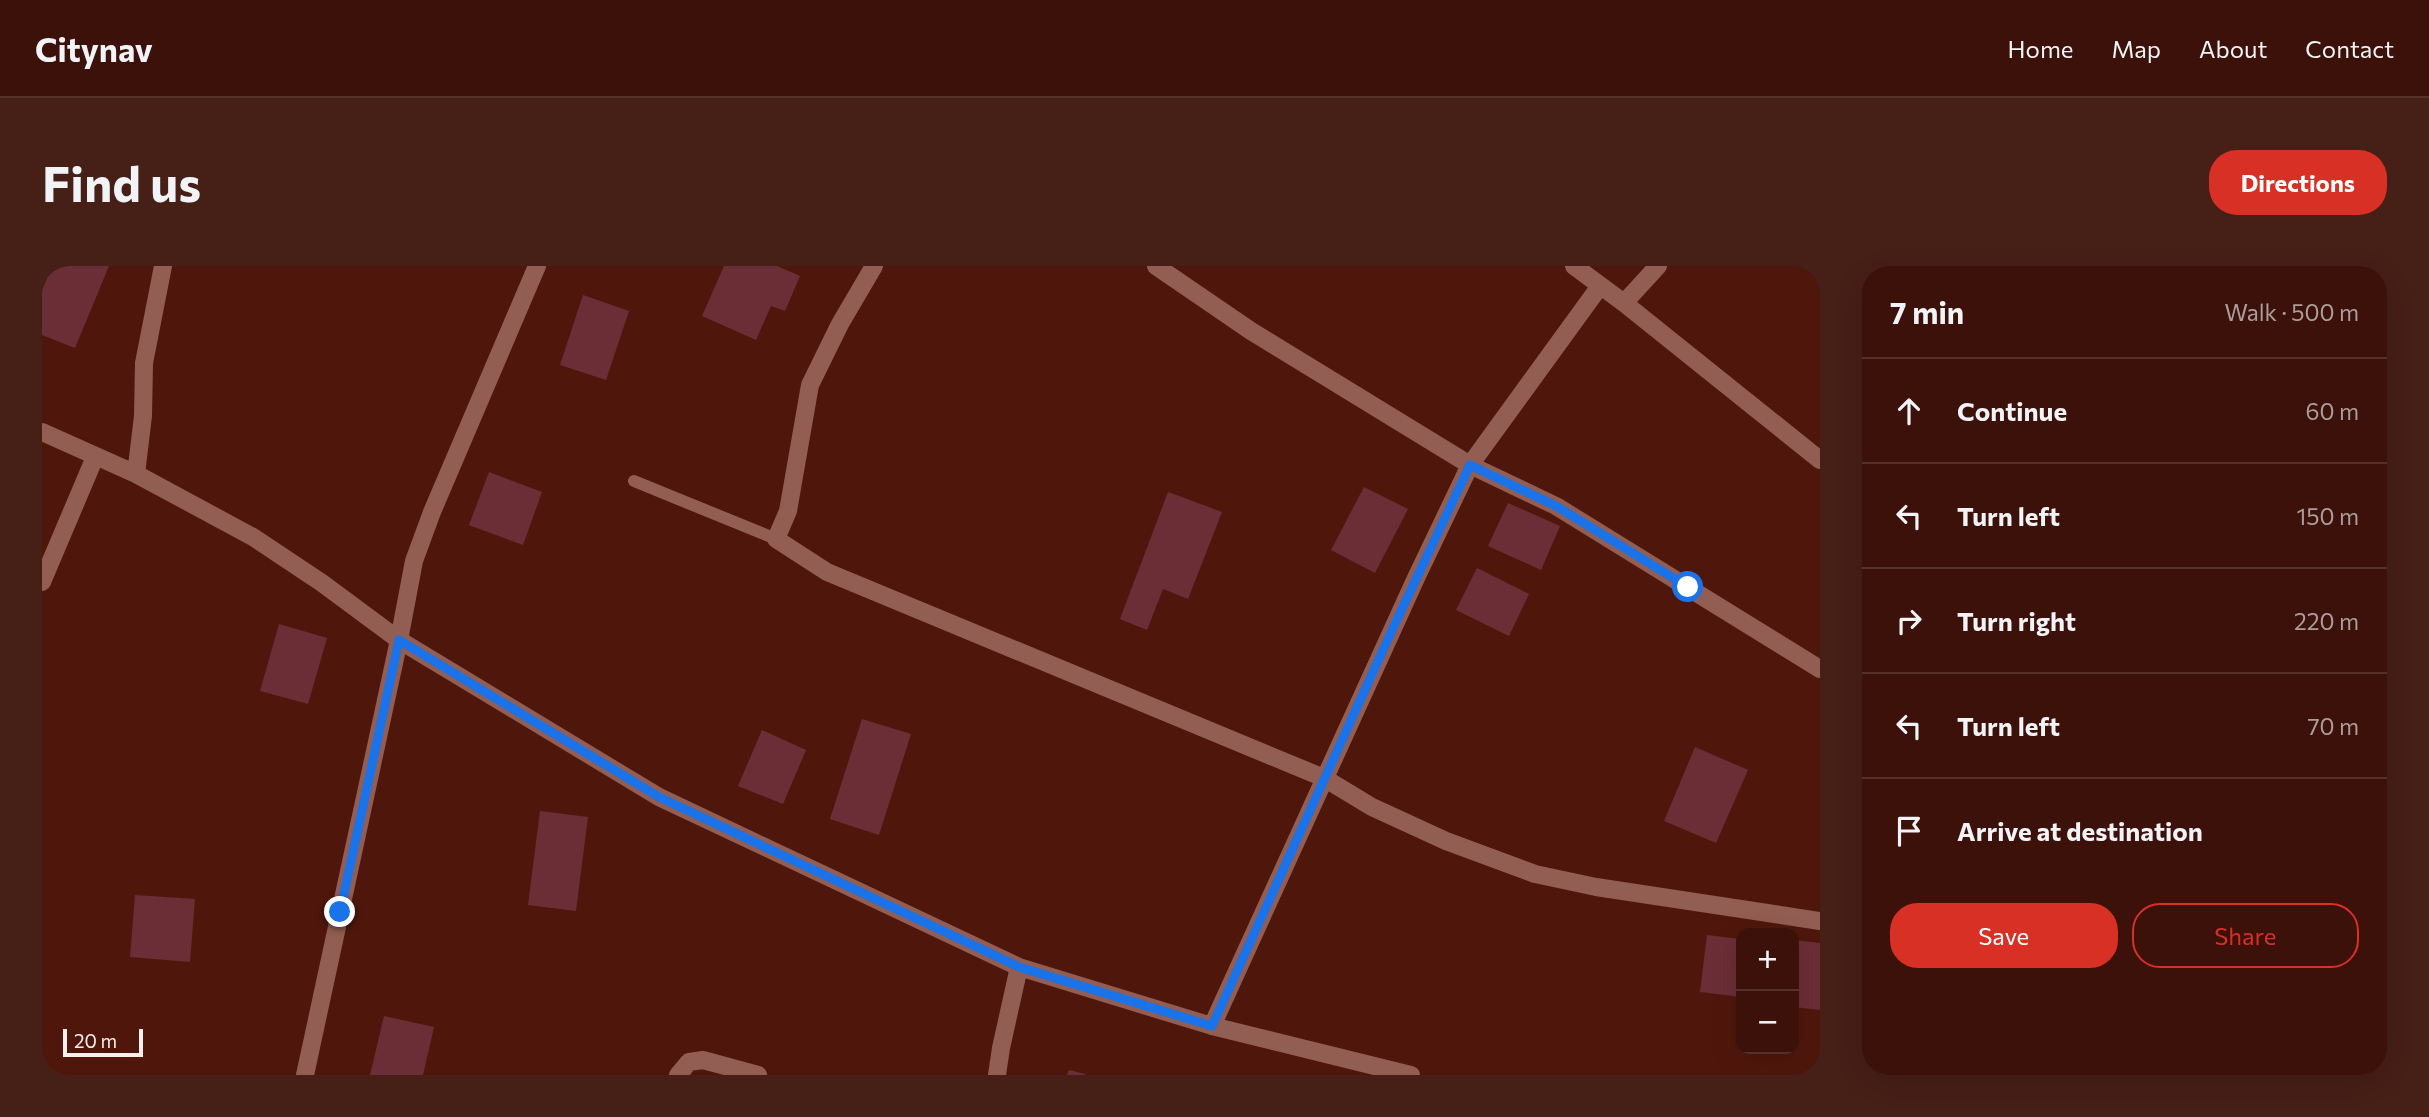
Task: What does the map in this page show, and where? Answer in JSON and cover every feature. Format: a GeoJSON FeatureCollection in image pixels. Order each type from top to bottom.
{"type":"FeatureCollection","features":[{"type":"Feature","properties":{"kind":"street"},"geometry":{"type":"LineString","coordinates":[[136,474],[144,363],[163,266]]}},
{"type":"Feature","properties":{"kind":"street"},"geometry":{"type":"LineString","coordinates":[[304,1075],[414,561],[432,512],[537,266]]}},
{"type":"Feature","properties":{"kind":"street"},"geometry":{"type":"LineString","coordinates":[[874,266],[840,324],[810,386],[788,511],[776,539],[827,572],[1324,778],[1372,807],[1433,835],[1535,874],[1596,887],[1820,921]]}},
{"type":"Feature","properties":{"kind":"street"},"geometry":{"type":"LineString","coordinates":[[1156,266],[1251,331],[1470,465],[1556,506],[1820,669]]}},
{"type":"Feature","properties":{"kind":"street"},"geometry":{"type":"LineString","coordinates":[[1574,266],[1820,460]]}},
{"type":"Feature","properties":{"kind":"street"},"geometry":{"type":"LineString","coordinates":[[1624,303],[1658,266]]}},
{"type":"Feature","properties":{"kind":"street"},"geometry":{"type":"LineString","coordinates":[[1212,1026],[1470,465],[1601,286]]}},
{"type":"Feature","properties":{"kind":"street"},"geometry":{"type":"LineString","coordinates":[[42,432],[136,474],[253,537],[322,583],[399,640],[659,797],[1019,967],[1212,1026],[1411,1075]]}},
{"type":"Feature","properties":{"kind":"street"},"geometry":{"type":"LineString","coordinates":[[42,582],[95,457]]}},
{"type":"Feature","properties":{"kind":"street"},"geometry":{"type":"LineString","coordinates":[[997,1075],[1000,1048],[1019,967]]}},
{"type":"Feature","properties":{"kind":"street"},"geometry":{"type":"LineString","coordinates":[[678,1075],[689,1062],[703,1060],[758,1075]]}},
{"type":"Feature","properties":{"kind":"lane"},"geometry":{"type":"LineString","coordinates":[[634,481],[776,539]]}},
{"type":"Feature","properties":{"kind":"building"},"geometry":{"type":"Polygon","coordinates":[[[52,266],[109,266],[75,348],[42,335],[42,290],[52,266]]]}},
{"type":"Feature","properties":{"kind":"building"},"geometry":{"type":"Polygon","coordinates":[[[724,266],[777,266],[800,276],[785,311],[771,306],[756,340],[702,316],[724,266]]]}},
{"type":"Feature","properties":{"kind":"building"},"geometry":{"type":"Polygon","coordinates":[[[583,295],[629,311],[606,380],[560,365],[583,295]]]}},
{"type":"Feature","properties":{"kind":"building"},"geometry":{"type":"Polygon","coordinates":[[[489,472],[542,492],[523,545],[469,525],[489,472]]]}},
{"type":"Feature","properties":{"kind":"building"},"geometry":{"type":"Polygon","coordinates":[[[1364,487],[1408,509],[1375,573],[1331,550],[1364,487]]]}},
{"type":"Feature","properties":{"kind":"building"},"geometry":{"type":"Polygon","coordinates":[[[1168,492],[1222,512],[1188,599],[1163,589],[1147,630],[1120,619],[1168,492]]]}},
{"type":"Feature","properties":{"kind":"building"},"geometry":{"type":"Polygon","coordinates":[[[1508,503],[1560,526],[1541,570],[1488,546],[1508,503]]]}},
{"type":"Feature","properties":{"kind":"building"},"geometry":{"type":"Polygon","coordinates":[[[1477,568],[1529,594],[1509,636],[1456,610],[1477,568]]]}},
{"type":"Feature","properties":{"kind":"building"},"geometry":{"type":"Polygon","coordinates":[[[279,624],[327,638],[308,704],[260,691],[279,624]]]}},
{"type":"Feature","properties":{"kind":"building"},"geometry":{"type":"Polygon","coordinates":[[[862,719],[911,734],[879,835],[830,819],[862,719]]]}},
{"type":"Feature","properties":{"kind":"building"},"geometry":{"type":"Polygon","coordinates":[[[762,730],[806,750],[783,804],[738,786],[762,730]]]}},
{"type":"Feature","properties":{"kind":"building"},"geometry":{"type":"Polygon","coordinates":[[[1695,747],[1748,770],[1716,843],[1664,821],[1695,747]]]}},
{"type":"Feature","properties":{"kind":"building"},"geometry":{"type":"Polygon","coordinates":[[[540,811],[588,817],[576,911],[528,905],[540,811]]]}},
{"type":"Feature","properties":{"kind":"building"},"geometry":{"type":"Polygon","coordinates":[[[135,895],[195,899],[190,962],[130,957],[135,895]]]}},
{"type":"Feature","properties":{"kind":"building"},"geometry":{"type":"Polygon","coordinates":[[[1707,935],[1736,938],[1736,996],[1700,992],[1707,935]]]}},
{"type":"Feature","properties":{"kind":"building"},"geometry":{"type":"Polygon","coordinates":[[[1799,941],[1820,943],[1820,1010],[1799,1008],[1799,941]]]}},
{"type":"Feature","properties":{"kind":"building"},"geometry":{"type":"Polygon","coordinates":[[[384,1016],[434,1027],[423,1075],[370,1075],[384,1016]]]}},
{"type":"Feature","properties":{"kind":"building"},"geometry":{"type":"Polygon","coordinates":[[[1069,1070],[1085,1074],[1085,1075],[1067,1075],[1069,1070]]]}},
{"type":"Feature","properties":{"kind":"route"},"geometry":{"type":"LineString","coordinates":[[340,912],[399,640],[659,797],[1019,967],[1212,1026],[1470,465],[1556,506],[1688,587]]}}]}
